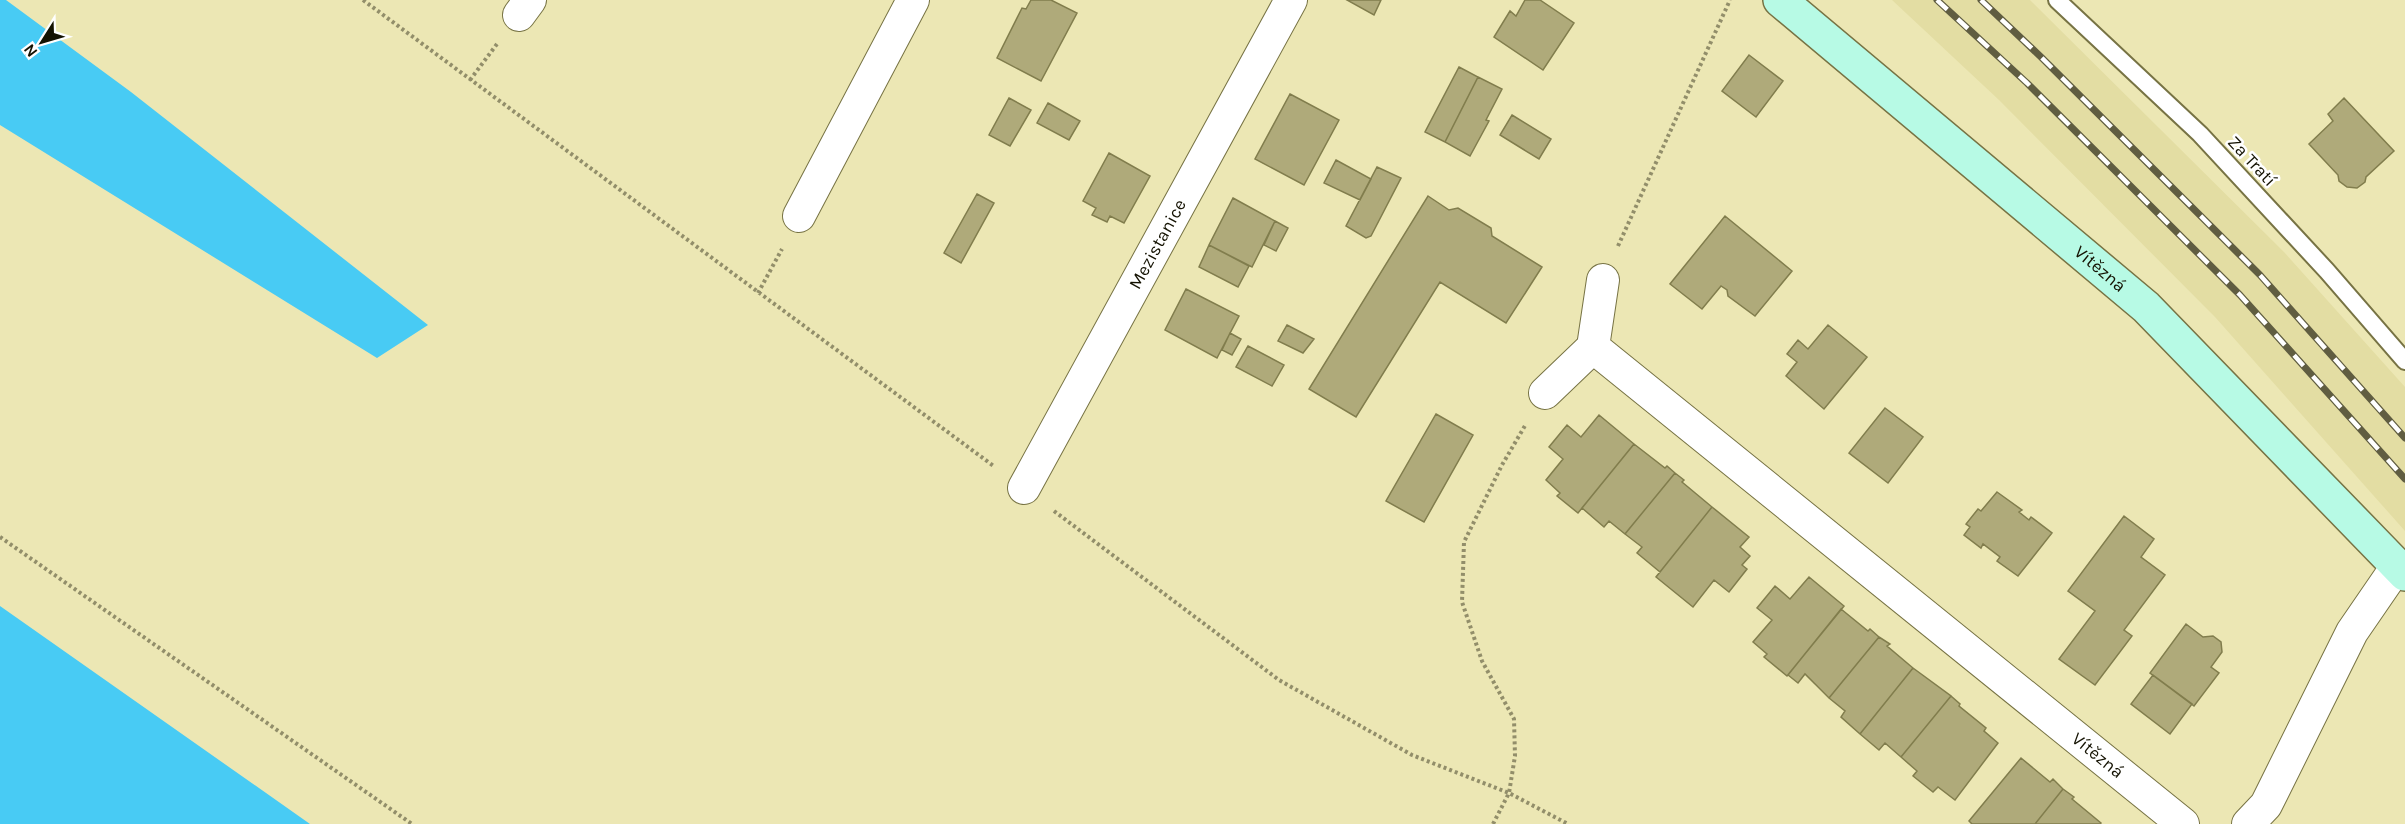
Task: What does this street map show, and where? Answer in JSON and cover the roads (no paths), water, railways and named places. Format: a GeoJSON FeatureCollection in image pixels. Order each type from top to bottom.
{"type":"FeatureCollection","features":[{"type":"Feature","properties":{"kind":"main road","name":"Vítězná"},"geometry":{"type":"LineString","coordinates":[[1780,0],[2146,307],[2401,570]]}},
{"type":"Feature","properties":{"kind":"street"},"geometry":{"type":"LineString","coordinates":[[799,216],[914,0]]}},
{"type":"Feature","properties":{"kind":"street","name":"Mezistanice"},"geometry":{"type":"LineString","coordinates":[[1024,488],[1291,0]]}},
{"type":"Feature","properties":{"kind":"street"},"geometry":{"type":"LineString","coordinates":[[1545,393],[1593,347],[1603,280]]}},
{"type":"Feature","properties":{"kind":"street","name":"Vítězná"},"geometry":{"type":"LineString","coordinates":[[1593,347],[2183,824]]}},
{"type":"Feature","properties":{"kind":"street","name":"Vítězná"},"geometry":{"type":"LineString","coordinates":[[2248,824],[2266,806],[2352,632],[2401,570]]}},
{"type":"Feature","properties":{"kind":"lane","name":"Za Tratí"},"geometry":{"type":"LineString","coordinates":[[2056,0],[2200,134],[2327,271],[2405,361]]}},
{"type":"Feature","properties":{"kind":"water"},"geometry":{"type":"Polygon","coordinates":[[[0,0],[6,0],[131,92],[428,325],[377,358],[0,125],[0,0]]]}},
{"type":"Feature","properties":{"kind":"water"},"geometry":{"type":"Polygon","coordinates":[[[0,606],[310,824],[0,824],[0,606]]]}},
{"type":"Feature","properties":{"kind":"railway"},"geometry":{"type":"LineString","coordinates":[[1937,0],[2027,83],[2240,295],[2405,479]]}},
{"type":"Feature","properties":{"kind":"railway"},"geometry":{"type":"LineString","coordinates":[[1981,0],[2260,275],[2405,438]]}}]}
